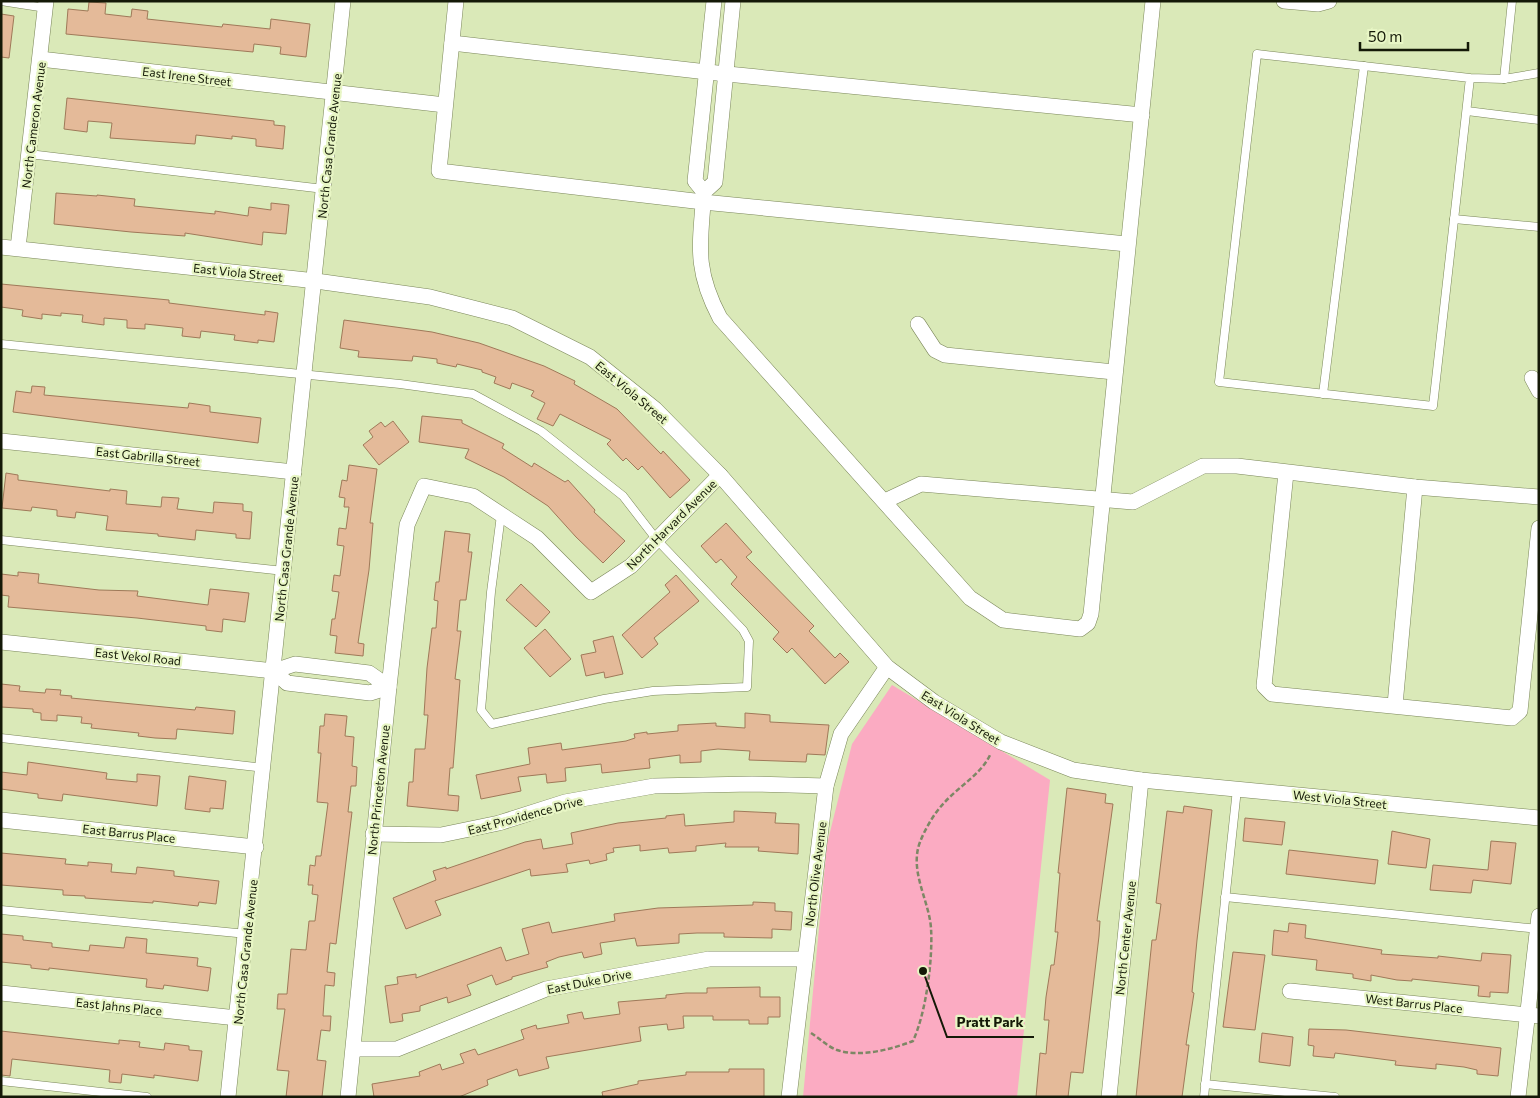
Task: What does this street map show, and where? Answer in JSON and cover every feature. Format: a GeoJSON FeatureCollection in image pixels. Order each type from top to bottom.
{"type":"FeatureCollection","features":[{"type":"Feature","properties":{"kind":"street","name":"North Casa Grande Avenue"},"geometry":{"type":"LineString","coordinates":[[228,1097],[316,280],[343,1]]}},
{"type":"Feature","properties":{"kind":"street"},"geometry":{"type":"LineString","coordinates":[[456,1],[439,171],[704,197],[1127,244]]}},
{"type":"Feature","properties":{"kind":"street"},"geometry":{"type":"LineString","coordinates":[[704,197],[696,181],[714,1]]}},
{"type":"Feature","properties":{"kind":"street"},"geometry":{"type":"LineString","coordinates":[[734,1],[714,182],[704,197],[699,252],[702,276],[710,299],[720,318],[970,598],[1003,620],[1080,629],[1088,623],[1091,614],[1153,1]]}},
{"type":"Feature","properties":{"kind":"street"},"geometry":{"type":"LineString","coordinates":[[1284,1],[1318,4],[1329,1]]}},
{"type":"Feature","properties":{"kind":"street","name":"North Cameron Avenue"},"geometry":{"type":"LineString","coordinates":[[18,248],[46,4]]}},
{"type":"Feature","properties":{"kind":"street"},"geometry":{"type":"LineString","coordinates":[[452,43],[726,74],[1142,115]]}},
{"type":"Feature","properties":{"kind":"street","name":"East Irene Street"},"geometry":{"type":"LineString","coordinates":[[40,60],[445,105]]}},
{"type":"Feature","properties":{"kind":"street","name":"East Viola Street"},"geometry":{"type":"LineString","coordinates":[[1,247],[316,280],[430,297],[512,318],[590,357],[655,409],[720,475],[888,667],[934,702],[997,740],[1073,770],[1141,780]]}},
{"type":"Feature","properties":{"kind":"street"},"geometry":{"type":"LineString","coordinates":[[918,324],[935,350],[945,355],[1114,372]]}},
{"type":"Feature","properties":{"kind":"street","name":"East Gabrilla Street"},"geometry":{"type":"LineString","coordinates":[[1,441],[294,472]]}},
{"type":"Feature","properties":{"kind":"street"},"geometry":{"type":"LineString","coordinates":[[885,502],[921,484],[1133,502],[1203,466],[1237,466],[1415,487],[1539,497]]}},
{"type":"Feature","properties":{"kind":"street"},"geometry":{"type":"LineString","coordinates":[[1286,473],[1264,686],[1272,694],[1512,718],[1520,711],[1539,528]]}},
{"type":"Feature","properties":{"kind":"street","name":"North Harvard Avenue"},"geometry":{"type":"LineString","coordinates":[[424,486],[473,496],[538,538],[591,592],[632,566],[720,475]]}},
{"type":"Feature","properties":{"kind":"street","name":"North Princeton Avenue"},"geometry":{"type":"LineString","coordinates":[[348,1097],[388,687],[407,525],[424,486]]}},
{"type":"Feature","properties":{"kind":"street"},"geometry":{"type":"LineString","coordinates":[[1395,705],[1415,487]]}},
{"type":"Feature","properties":{"kind":"street","name":"East Vekol Road"},"geometry":{"type":"LineString","coordinates":[[1,642],[274,672],[287,683],[370,693],[388,687]]}},
{"type":"Feature","properties":{"kind":"street","name":"North Olive Avenue"},"geometry":{"type":"LineString","coordinates":[[789,1097],[826,786],[841,734],[888,667]]}},
{"type":"Feature","properties":{"kind":"street","name":"West Viola Street"},"geometry":{"type":"LineString","coordinates":[[1141,780],[1539,818]]}},
{"type":"Feature","properties":{"kind":"street","name":"North Center Avenue"},"geometry":{"type":"LineString","coordinates":[[1109,1097],[1141,780]]}},
{"type":"Feature","properties":{"kind":"street","name":"East Providence Drive"},"geometry":{"type":"LineString","coordinates":[[373,834],[441,836],[499,823],[565,802],[654,786],[752,784],[826,786]]}},
{"type":"Feature","properties":{"kind":"street","name":"East Barrus Place"},"geometry":{"type":"LineString","coordinates":[[1,820],[256,847]]}},
{"type":"Feature","properties":{"kind":"street"},"geometry":{"type":"LineString","coordinates":[[1518,1097],[1533,1015],[1538,924]]}},
{"type":"Feature","properties":{"kind":"street","name":"East Duke Drive"},"geometry":{"type":"LineString","coordinates":[[354,1049],[397,1049],[546,989],[709,959],[805,959]]}},
{"type":"Feature","properties":{"kind":"street","name":"West Barrus Place"},"geometry":{"type":"LineString","coordinates":[[1290,990],[1533,1015]]}},
{"type":"Feature","properties":{"kind":"street","name":"East Jahns Place"},"geometry":{"type":"LineString","coordinates":[[1,993],[238,1018]]}},
{"type":"Feature","properties":{"kind":"lane"},"geometry":{"type":"LineString","coordinates":[[1,1],[46,4]]}},
{"type":"Feature","properties":{"kind":"lane"},"geometry":{"type":"LineString","coordinates":[[1504,79],[1512,1]]}},
{"type":"Feature","properties":{"kind":"lane"},"geometry":{"type":"LineString","coordinates":[[1470,78],[1433,406],[1219,382],[1257,54],[1470,78],[1504,79],[1539,73]]}},
{"type":"Feature","properties":{"kind":"lane"},"geometry":{"type":"LineString","coordinates":[[1323,394],[1364,66]]}},
{"type":"Feature","properties":{"kind":"lane"},"geometry":{"type":"LineString","coordinates":[[1466,112],[1539,120]]}},
{"type":"Feature","properties":{"kind":"lane"},"geometry":{"type":"LineString","coordinates":[[29,154],[324,189]]}},
{"type":"Feature","properties":{"kind":"lane"},"geometry":{"type":"LineString","coordinates":[[1454,219],[1539,227]]}},
{"type":"Feature","properties":{"kind":"lane"},"geometry":{"type":"LineString","coordinates":[[1,344],[305,374],[474,394],[541,431],[623,496],[656,540],[743,630],[749,641],[747,686],[653,691],[604,699],[492,724],[481,710],[501,515]]}},
{"type":"Feature","properties":{"kind":"lane"},"geometry":{"type":"LineString","coordinates":[[1,540],[284,571]]}},
{"type":"Feature","properties":{"kind":"lane"},"geometry":{"type":"LineString","coordinates":[[1,738],[264,768]]}},
{"type":"Feature","properties":{"kind":"lane"},"geometry":{"type":"LineString","coordinates":[[1204,1097],[1238,789]]}},
{"type":"Feature","properties":{"kind":"lane"},"geometry":{"type":"LineString","coordinates":[[1225,897],[1538,924]]}},
{"type":"Feature","properties":{"kind":"lane"},"geometry":{"type":"LineString","coordinates":[[1,910],[246,934]]}},
{"type":"Feature","properties":{"kind":"lane"},"geometry":{"type":"LineString","coordinates":[[1,1081],[147,1097]]}},
{"type":"Feature","properties":{"kind":"lane"},"geometry":{"type":"LineString","coordinates":[[1205,1084],[1335,1097]]}},
{"type":"Feature","properties":{"kind":"path"},"geometry":{"type":"LineString","coordinates":[[798,1024],[836,1050],[856,1053],[901,1046],[913,1041],[917,1032],[926,989],[931,927],[918,878],[920,843],[943,804],[983,766],[997,740]]}},
{"type":"Feature","properties":{"kind":"shaded area"},"geometry":{"type":"Polygon","coordinates":[[[892,685],[1050,780],[1017,1097],[803,1097],[827,844],[852,744],[892,685]]]}},
{"type":"Feature","properties":{"kind":"building"},"geometry":{"type":"Polygon","coordinates":[[[89,2],[106,3],[105,14],[131,17],[132,9],[148,11],[147,19],[222,27],[223,24],[270,29],[271,19],[310,24],[306,57],[280,54],[281,47],[254,44],[253,52],[66,34],[68,9],[88,11],[89,2]]]}},
{"type":"Feature","properties":{"kind":"building"},"geometry":{"type":"Polygon","coordinates":[[[1,14],[14,16],[9,58],[1,57],[1,14]]]}},
{"type":"Feature","properties":{"kind":"building"},"geometry":{"type":"Polygon","coordinates":[[[67,98],[274,121],[274,125],[285,126],[283,149],[256,146],[256,139],[232,136],[232,139],[196,135],[195,144],[110,138],[112,123],[88,121],[87,132],[64,129],[67,98]]]}},
{"type":"Feature","properties":{"kind":"building"},"geometry":{"type":"Polygon","coordinates":[[[56,193],[135,199],[134,206],[215,214],[215,211],[248,216],[249,207],[271,210],[271,203],[289,205],[286,234],[263,232],[262,245],[185,233],[185,236],[54,224],[56,193]]]}},
{"type":"Feature","properties":{"kind":"building"},"geometry":{"type":"Polygon","coordinates":[[[1,284],[169,300],[169,303],[265,315],[265,311],[278,313],[274,342],[258,340],[258,343],[234,340],[235,335],[201,331],[200,338],[182,336],[183,328],[145,324],[145,329],[127,328],[127,320],[104,318],[104,325],[82,322],[83,315],[61,313],[61,316],[42,314],[42,319],[22,316],[23,310],[1,307],[1,284]]]}},
{"type":"Feature","properties":{"kind":"building"},"geometry":{"type":"Polygon","coordinates":[[[344,320],[432,332],[479,343],[544,366],[575,381],[574,384],[617,409],[661,454],[663,451],[690,480],[670,498],[642,466],[638,470],[626,458],[623,461],[607,444],[611,440],[560,414],[553,426],[537,419],[545,403],[531,396],[534,391],[512,383],[510,389],[494,383],[496,377],[482,372],[482,370],[457,364],[456,367],[437,363],[437,359],[413,356],[412,361],[358,357],[359,351],[340,348],[344,320]]]}},
{"type":"Feature","properties":{"kind":"building"},"geometry":{"type":"Polygon","coordinates":[[[32,386],[45,387],[44,395],[188,408],[189,403],[210,406],[210,412],[261,418],[258,443],[13,412],[16,391],[31,393],[32,386]]]}},
{"type":"Feature","properties":{"kind":"building"},"geometry":{"type":"Polygon","coordinates":[[[422,416],[462,420],[462,423],[504,444],[502,448],[532,467],[534,463],[565,482],[568,480],[595,510],[594,512],[625,541],[603,563],[548,506],[504,477],[465,458],[469,449],[419,442],[422,416]]]}},
{"type":"Feature","properties":{"kind":"building"},"geometry":{"type":"Polygon","coordinates":[[[393,421],[409,442],[379,465],[363,445],[373,437],[369,431],[381,422],[385,427],[393,421]]]}},
{"type":"Feature","properties":{"kind":"building"},"geometry":{"type":"Polygon","coordinates":[[[349,465],[377,469],[370,523],[373,523],[369,570],[358,643],[364,644],[363,656],[335,653],[337,636],[330,635],[332,619],[335,619],[339,592],[332,591],[334,575],[340,576],[344,546],[337,545],[339,528],[346,529],[349,507],[344,507],[345,498],[339,497],[342,480],[347,481],[349,465]]]}},
{"type":"Feature","properties":{"kind":"building"},"geometry":{"type":"Polygon","coordinates":[[[6,473],[18,475],[18,480],[110,491],[110,489],[127,491],[126,504],[161,507],[162,497],[179,498],[177,509],[213,513],[214,502],[243,504],[243,511],[252,512],[250,539],[236,538],[236,534],[196,530],[195,540],[158,536],[158,534],[106,530],[108,516],[76,512],[75,518],[57,516],[57,510],[32,507],[31,511],[2,508],[6,473]]]}},
{"type":"Feature","properties":{"kind":"building"},"geometry":{"type":"Polygon","coordinates":[[[726,523],[752,552],[746,557],[814,626],[809,631],[835,658],[840,653],[849,662],[825,684],[792,648],[787,653],[773,639],[779,632],[731,584],[737,577],[721,559],[716,563],[701,546],[726,523]]]}},
{"type":"Feature","properties":{"kind":"building"},"geometry":{"type":"Polygon","coordinates":[[[445,531],[470,534],[468,552],[472,552],[466,600],[460,600],[457,631],[461,631],[455,679],[460,680],[453,768],[450,768],[448,795],[459,796],[458,811],[407,806],[409,782],[413,782],[415,749],[425,749],[428,715],[424,715],[427,668],[432,628],[436,628],[438,601],[434,600],[436,582],[439,582],[445,531]]]}},
{"type":"Feature","properties":{"kind":"building"},"geometry":{"type":"Polygon","coordinates":[[[18,572],[39,574],[38,583],[99,590],[138,591],[137,596],[208,605],[210,589],[249,593],[245,622],[223,619],[222,632],[206,630],[206,626],[8,607],[9,596],[1,595],[1,574],[18,576],[18,572]]]}},
{"type":"Feature","properties":{"kind":"building"},"geometry":{"type":"Polygon","coordinates":[[[676,575],[699,601],[654,638],[658,644],[642,658],[622,635],[670,592],[665,585],[676,575]]]}},
{"type":"Feature","properties":{"kind":"building"},"geometry":{"type":"Polygon","coordinates":[[[521,584],[550,612],[536,627],[506,600],[521,584]]]}},
{"type":"Feature","properties":{"kind":"building"},"geometry":{"type":"Polygon","coordinates":[[[545,629],[571,659],[550,677],[524,648],[545,629]]]}},
{"type":"Feature","properties":{"kind":"building"},"geometry":{"type":"Polygon","coordinates":[[[613,636],[623,674],[605,678],[604,672],[586,676],[581,655],[596,652],[593,641],[613,636]]]}},
{"type":"Feature","properties":{"kind":"building"},"geometry":{"type":"Polygon","coordinates":[[[1,684],[20,686],[19,691],[45,693],[46,689],[61,690],[60,695],[72,696],[71,698],[195,710],[196,707],[235,711],[233,734],[177,729],[176,739],[155,738],[138,736],[139,733],[91,728],[92,724],[81,723],[82,717],[57,715],[57,721],[41,720],[41,713],[33,712],[33,709],[1,707],[1,684]]]}},
{"type":"Feature","properties":{"kind":"building"},"geometry":{"type":"Polygon","coordinates":[[[745,713],[770,715],[770,722],[829,725],[825,755],[807,754],[806,762],[749,760],[750,751],[718,749],[701,751],[701,762],[680,763],[680,755],[649,759],[650,768],[602,773],[601,764],[565,768],[566,781],[547,783],[546,774],[518,777],[521,791],[481,799],[476,775],[530,764],[528,748],[561,743],[562,750],[626,741],[635,738],[634,734],[678,731],[678,725],[716,723],[716,726],[745,728],[745,713]]]}},
{"type":"Feature","properties":{"kind":"building"},"geometry":{"type":"Polygon","coordinates":[[[325,714],[347,716],[345,736],[354,737],[352,766],[357,767],[356,786],[351,786],[348,812],[352,812],[336,944],[330,943],[327,972],[335,973],[334,986],[325,985],[323,1016],[331,1016],[330,1031],[321,1030],[317,1060],[326,1061],[322,1097],[286,1097],[289,1071],[277,1070],[285,1009],[277,1009],[278,994],[287,994],[291,949],[306,950],[309,921],[315,921],[318,895],[312,894],[313,885],[308,885],[310,865],[315,866],[316,856],[321,856],[328,803],[317,802],[321,753],[318,753],[320,726],[324,726],[325,714]]]}},
{"type":"Feature","properties":{"kind":"building"},"geometry":{"type":"Polygon","coordinates":[[[28,762],[107,773],[106,779],[137,782],[137,774],[160,776],[157,806],[63,794],[62,801],[38,798],[38,794],[1,789],[1,772],[27,775],[28,762]]]}},
{"type":"Feature","properties":{"kind":"building"},"geometry":{"type":"Polygon","coordinates":[[[189,776],[226,781],[223,809],[210,808],[210,812],[185,809],[189,776]]]}},
{"type":"Feature","properties":{"kind":"building"},"geometry":{"type":"Polygon","coordinates":[[[1067,788],[1106,794],[1105,803],[1113,804],[1097,921],[1100,921],[1099,936],[1083,1073],[1071,1072],[1068,1097],[1036,1097],[1040,1053],[1046,1054],[1049,1020],[1044,1020],[1051,965],[1054,965],[1058,932],[1055,932],[1060,873],[1058,873],[1067,788]]]}},
{"type":"Feature","properties":{"kind":"building"},"geometry":{"type":"Polygon","coordinates":[[[1184,806],[1212,810],[1197,940],[1192,992],[1194,993],[1186,1045],[1189,1045],[1182,1097],[1136,1097],[1152,940],[1156,940],[1161,904],[1156,903],[1167,811],[1183,813],[1184,806]]]}},
{"type":"Feature","properties":{"kind":"building"},"geometry":{"type":"Polygon","coordinates":[[[734,811],[776,813],[775,823],[799,824],[798,854],[758,851],[759,847],[725,847],[726,843],[696,846],[696,851],[669,853],[668,848],[640,851],[640,845],[613,848],[614,852],[606,854],[607,860],[590,864],[589,860],[566,864],[568,872],[531,876],[530,869],[435,901],[441,915],[406,929],[393,898],[436,880],[433,871],[446,867],[446,869],[525,842],[541,839],[543,849],[573,844],[571,833],[618,823],[666,818],[666,816],[684,814],[685,826],[734,822],[734,811]]]}},
{"type":"Feature","properties":{"kind":"building"},"geometry":{"type":"Polygon","coordinates":[[[1245,818],[1285,822],[1282,845],[1243,841],[1245,818]]]}},
{"type":"Feature","properties":{"kind":"building"},"geometry":{"type":"Polygon","coordinates":[[[1392,831],[1430,839],[1426,868],[1388,864],[1392,831]]]}},
{"type":"Feature","properties":{"kind":"building"},"geometry":{"type":"Polygon","coordinates":[[[1491,841],[1516,843],[1511,884],[1473,880],[1471,893],[1430,890],[1433,865],[1488,870],[1491,841]]]}},
{"type":"Feature","properties":{"kind":"building"},"geometry":{"type":"Polygon","coordinates":[[[1289,850],[1378,860],[1375,884],[1286,874],[1289,850]]]}},
{"type":"Feature","properties":{"kind":"building"},"geometry":{"type":"Polygon","coordinates":[[[1,853],[66,859],[65,864],[88,866],[88,862],[112,864],[111,872],[136,874],[137,867],[174,871],[174,876],[219,881],[216,904],[199,902],[198,906],[153,901],[153,903],[85,898],[85,896],[63,895],[63,890],[1,885],[1,853]]]}},
{"type":"Feature","properties":{"kind":"building"},"geometry":{"type":"Polygon","coordinates":[[[753,902],[775,903],[775,911],[792,912],[791,930],[772,929],[772,938],[724,937],[724,933],[697,933],[679,934],[679,943],[637,946],[635,938],[600,943],[602,954],[584,958],[582,952],[559,957],[546,962],[548,967],[512,977],[512,979],[496,985],[492,975],[467,985],[471,995],[448,1003],[447,997],[420,1006],[420,1011],[402,1014],[403,1021],[390,1023],[385,986],[398,984],[397,977],[416,974],[416,978],[501,947],[506,961],[529,954],[522,929],[549,922],[552,933],[615,921],[614,914],[658,908],[753,905],[753,902]]]}},
{"type":"Feature","properties":{"kind":"building"},"geometry":{"type":"Polygon","coordinates":[[[1289,923],[1306,925],[1305,938],[1382,950],[1381,954],[1438,958],[1438,956],[1481,961],[1482,953],[1511,955],[1508,993],[1490,992],[1490,997],[1478,996],[1479,986],[1412,979],[1412,981],[1397,980],[1371,975],[1371,981],[1353,978],[1353,974],[1316,970],[1317,960],[1272,955],[1274,930],[1288,932],[1289,923]]]}},
{"type":"Feature","properties":{"kind":"building"},"geometry":{"type":"Polygon","coordinates":[[[1,934],[23,936],[23,940],[52,943],[52,947],[89,951],[90,945],[124,948],[126,937],[147,939],[146,953],[198,958],[197,966],[211,968],[208,991],[164,985],[163,989],[146,987],[147,979],[49,968],[49,970],[31,968],[31,965],[1,962],[1,934]]]}},
{"type":"Feature","properties":{"kind":"building"},"geometry":{"type":"Polygon","coordinates":[[[1233,952],[1265,955],[1255,1030],[1223,1027],[1233,952]]]}},
{"type":"Feature","properties":{"kind":"building"},"geometry":{"type":"Polygon","coordinates":[[[760,987],[760,997],[780,997],[780,1017],[768,1017],[768,1024],[749,1024],[749,1020],[713,1020],[713,1016],[683,1016],[684,1028],[668,1030],[667,1024],[639,1027],[641,1041],[546,1057],[549,1068],[519,1076],[517,1069],[487,1080],[488,1085],[459,1097],[374,1097],[372,1084],[420,1076],[419,1072],[440,1064],[442,1070],[464,1063],[460,1054],[475,1049],[478,1055],[524,1039],[521,1030],[536,1025],[537,1029],[569,1023],[567,1015],[582,1012],[584,1019],[620,1014],[618,1002],[666,998],[666,995],[707,993],[707,988],[760,987]]]}},
{"type":"Feature","properties":{"kind":"building"},"geometry":{"type":"Polygon","coordinates":[[[1309,1029],[1346,1030],[1501,1048],[1498,1076],[1477,1074],[1477,1070],[1464,1067],[1436,1064],[1436,1069],[1395,1065],[1396,1061],[1335,1053],[1334,1058],[1313,1056],[1314,1046],[1308,1045],[1309,1029]]]}},
{"type":"Feature","properties":{"kind":"building"},"geometry":{"type":"Polygon","coordinates":[[[1,1031],[119,1044],[119,1040],[140,1042],[139,1047],[164,1050],[165,1043],[189,1046],[189,1050],[202,1051],[198,1081],[154,1075],[154,1078],[122,1074],[121,1083],[109,1082],[110,1070],[12,1059],[10,1076],[1,1075],[1,1031]]]}},
{"type":"Feature","properties":{"kind":"building"},"geometry":{"type":"Polygon","coordinates":[[[1262,1033],[1293,1037],[1290,1066],[1259,1062],[1262,1033]]]}},
{"type":"Feature","properties":{"kind":"building"},"geometry":{"type":"Polygon","coordinates":[[[729,1069],[764,1069],[764,1097],[603,1097],[602,1092],[638,1084],[638,1081],[686,1075],[686,1072],[729,1072],[729,1069]]]}},
{"type":"Feature","properties":{"kind":"place","name":"Pratt Park"},"geometry":{"type":"Point","coordinates":[923,971]}}]}
